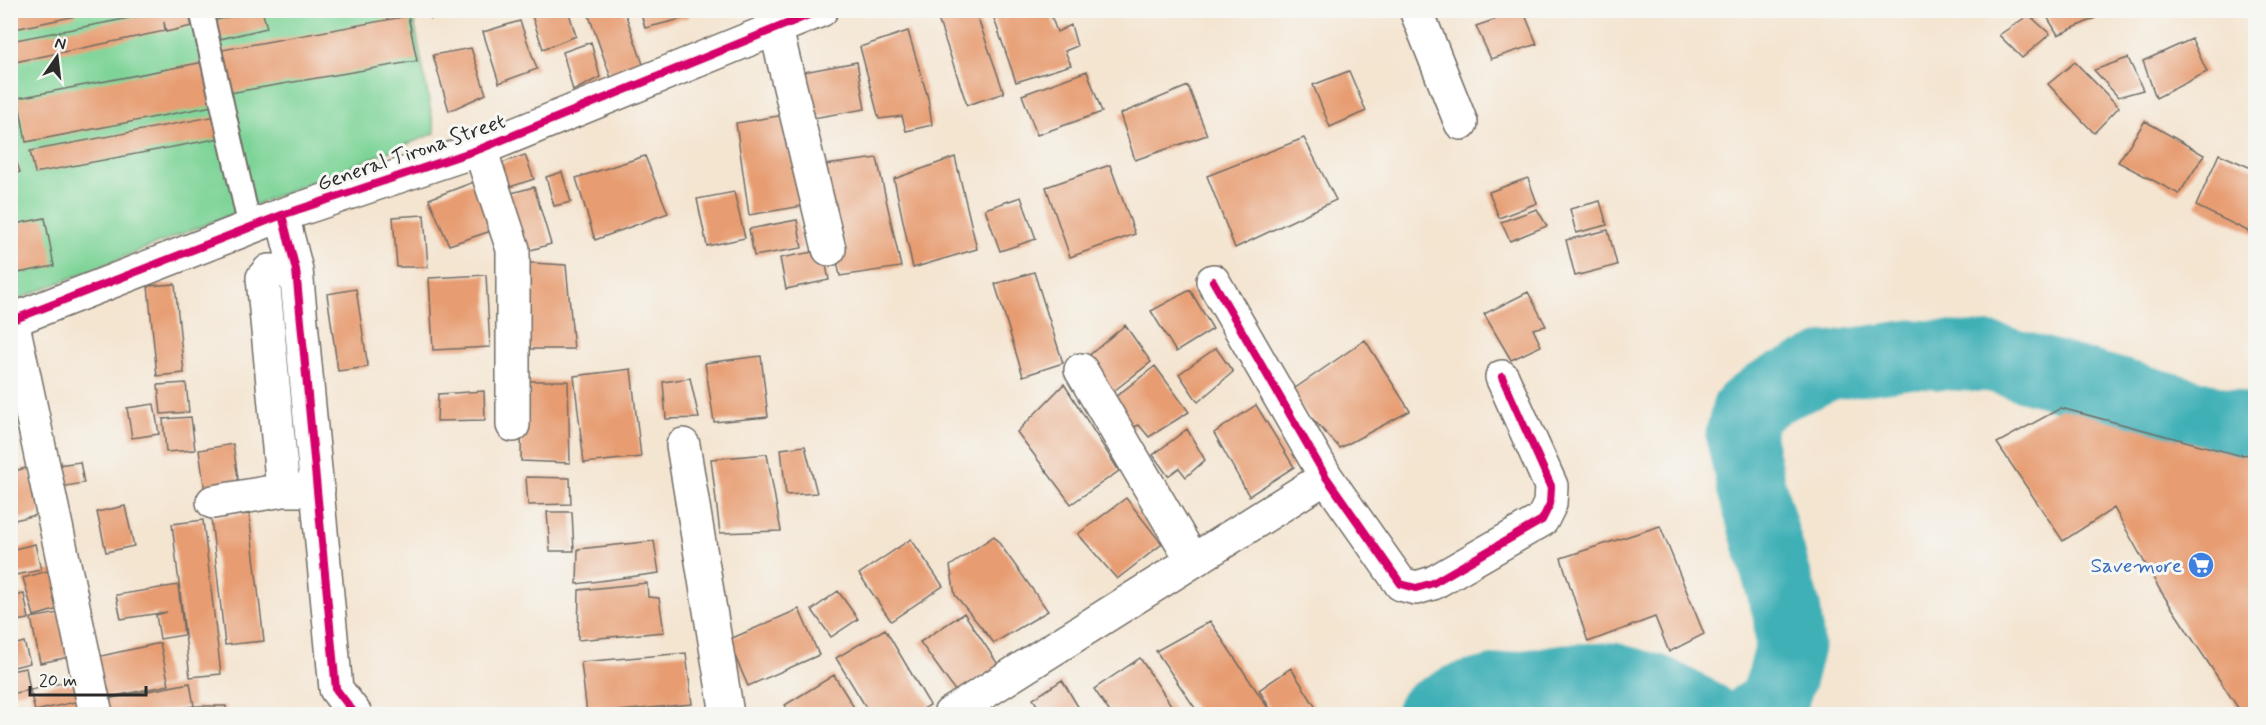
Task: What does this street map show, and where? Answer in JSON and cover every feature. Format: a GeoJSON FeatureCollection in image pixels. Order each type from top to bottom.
{"type":"FeatureCollection","features":[{"type":"Feature","properties":{"kind":"street","name":"General Tirona Street"},"geometry":{"type":"LineString","coordinates":[[11,320],[282,215],[480,149],[821,10]]}},
{"type":"Feature","properties":{"kind":"street"},"geometry":{"type":"LineString","coordinates":[[1416,10],[1461,123]]}},
{"type":"Feature","properties":{"kind":"street"},"geometry":{"type":"LineString","coordinates":[[776,29],[830,249]]}},
{"type":"Feature","properties":{"kind":"street"},"geometry":{"type":"LineString","coordinates":[[480,149],[513,249],[513,425]]}},
{"type":"Feature","properties":{"kind":"street"},"geometry":{"type":"LineString","coordinates":[[282,215],[296,270],[336,689],[355,714]]}},
{"type":"Feature","properties":{"kind":"street"},"geometry":{"type":"LineString","coordinates":[[283,490],[263,278],[269,271],[296,270]]}},
{"type":"Feature","properties":{"kind":"street"},"geometry":{"type":"LineString","coordinates":[[1213,281],[1326,477],[1401,584],[1416,588],[1433,583],[1542,520],[1550,504],[1551,486],[1502,376]]}},
{"type":"Feature","properties":{"kind":"street"},"geometry":{"type":"LineString","coordinates":[[11,320],[96,714]]}},
{"type":"Feature","properties":{"kind":"street"},"geometry":{"type":"LineString","coordinates":[[1081,370],[1193,561]]}},
{"type":"Feature","properties":{"kind":"street"},"geometry":{"type":"LineString","coordinates":[[683,445],[727,714]]}},
{"type":"Feature","properties":{"kind":"street"},"geometry":{"type":"LineString","coordinates":[[950,714],[1326,477]]}},
{"type":"Feature","properties":{"kind":"street"},"geometry":{"type":"LineString","coordinates":[[213,502],[283,490],[318,490]]}},
{"type":"Feature","properties":{"kind":"lane"},"geometry":{"type":"LineString","coordinates":[[201,10],[250,228]]}},
{"type":"Feature","properties":{"kind":"green space"},"geometry":{"type":"Polygon","coordinates":[[[11,11],[412,11],[435,133],[11,302],[11,11]]]}},
{"type":"Feature","properties":{"kind":"building"},"geometry":{"type":"Polygon","coordinates":[[[10,10],[75,10],[76,16],[10,30],[10,10]]]}},
{"type":"Feature","properties":{"kind":"building"},"geometry":{"type":"Polygon","coordinates":[[[171,10],[188,10],[192,26],[166,32],[164,22],[165,31],[10,63],[10,41],[171,10]]]}},
{"type":"Feature","properties":{"kind":"building"},"geometry":{"type":"Polygon","coordinates":[[[262,10],[267,28],[216,40],[212,21],[262,10]]]}},
{"type":"Feature","properties":{"kind":"building"},"geometry":{"type":"Polygon","coordinates":[[[428,10],[457,10],[457,11],[431,19],[428,10]]]}},
{"type":"Feature","properties":{"kind":"building"},"geometry":{"type":"Polygon","coordinates":[[[530,10],[568,10],[576,36],[543,49],[530,10]]]}},
{"type":"Feature","properties":{"kind":"building"},"geometry":{"type":"Polygon","coordinates":[[[587,10],[624,10],[644,67],[611,78],[587,10]]]}},
{"type":"Feature","properties":{"kind":"building"},"geometry":{"type":"Polygon","coordinates":[[[640,10],[687,10],[689,17],[645,28],[640,10]]]}},
{"type":"Feature","properties":{"kind":"building"},"geometry":{"type":"Polygon","coordinates":[[[935,10],[975,10],[1004,93],[967,105],[935,10]]]}},
{"type":"Feature","properties":{"kind":"building"},"geometry":{"type":"Polygon","coordinates":[[[991,10],[1049,10],[1057,32],[1071,25],[1077,46],[1065,51],[1071,65],[1016,82],[991,10]]]}},
{"type":"Feature","properties":{"kind":"building"},"geometry":{"type":"Polygon","coordinates":[[[1523,10],[1537,44],[1491,59],[1476,26],[1523,10]]]}},
{"type":"Feature","properties":{"kind":"building"},"geometry":{"type":"Polygon","coordinates":[[[2043,10],[2103,10],[2104,14],[2058,35],[2043,10]]]}},
{"type":"Feature","properties":{"kind":"building"},"geometry":{"type":"Polygon","coordinates":[[[2029,15],[2050,34],[2022,58],[1999,35],[2029,15]]]}},
{"type":"Feature","properties":{"kind":"building"},"geometry":{"type":"Polygon","coordinates":[[[408,16],[417,61],[230,93],[222,50],[408,16]]]}},
{"type":"Feature","properties":{"kind":"building"},"geometry":{"type":"Polygon","coordinates":[[[520,21],[537,69],[499,83],[483,32],[520,21]]]}},
{"type":"Feature","properties":{"kind":"building"},"geometry":{"type":"Polygon","coordinates":[[[908,31],[928,98],[932,125],[906,131],[902,116],[879,119],[860,47],[908,31]]]}},
{"type":"Feature","properties":{"kind":"building"},"geometry":{"type":"Polygon","coordinates":[[[2192,39],[2207,72],[2156,98],[2143,61],[2192,39]]]}},
{"type":"Feature","properties":{"kind":"building"},"geometry":{"type":"Polygon","coordinates":[[[591,42],[600,77],[573,91],[563,52],[591,42]]]}},
{"type":"Feature","properties":{"kind":"building"},"geometry":{"type":"Polygon","coordinates":[[[471,48],[486,94],[449,111],[433,55],[471,48]]]}},
{"type":"Feature","properties":{"kind":"building"},"geometry":{"type":"Polygon","coordinates":[[[2128,58],[2143,90],[2118,97],[2094,70],[2128,58]]]}},
{"type":"Feature","properties":{"kind":"building"},"geometry":{"type":"Polygon","coordinates":[[[204,62],[213,106],[26,142],[18,98],[204,62]]]}},
{"type":"Feature","properties":{"kind":"building"},"geometry":{"type":"Polygon","coordinates":[[[857,62],[865,109],[802,120],[793,74],[857,62]]]}},
{"type":"Feature","properties":{"kind":"building"},"geometry":{"type":"Polygon","coordinates":[[[2075,62],[2119,107],[2094,133],[2048,84],[2075,62]]]}},
{"type":"Feature","properties":{"kind":"building"},"geometry":{"type":"Polygon","coordinates":[[[1087,71],[1102,112],[1037,135],[1022,95],[1087,71]]]}},
{"type":"Feature","properties":{"kind":"building"},"geometry":{"type":"Polygon","coordinates":[[[1349,71],[1366,111],[1330,127],[1313,85],[1349,71]]]}},
{"type":"Feature","properties":{"kind":"building"},"geometry":{"type":"Polygon","coordinates":[[[1188,86],[1207,135],[1135,160],[1120,114],[1188,86]]]}},
{"type":"Feature","properties":{"kind":"building"},"geometry":{"type":"Polygon","coordinates":[[[784,115],[803,206],[749,215],[736,123],[784,115]]]}},
{"type":"Feature","properties":{"kind":"building"},"geometry":{"type":"Polygon","coordinates":[[[216,116],[221,138],[35,173],[30,151],[216,116]]]}},
{"type":"Feature","properties":{"kind":"building"},"geometry":{"type":"Polygon","coordinates":[[[2145,121],[2204,155],[2179,194],[2118,162],[2145,121]]]}},
{"type":"Feature","properties":{"kind":"building"},"geometry":{"type":"Polygon","coordinates":[[[1304,138],[1336,200],[1235,248],[1207,176],[1304,138]]]}},
{"type":"Feature","properties":{"kind":"building"},"geometry":{"type":"Polygon","coordinates":[[[10,143],[20,172],[10,175],[10,143]]]}},
{"type":"Feature","properties":{"kind":"building"},"geometry":{"type":"Polygon","coordinates":[[[2219,154],[2256,170],[2256,235],[2196,206],[2219,154]]]}},
{"type":"Feature","properties":{"kind":"building"},"geometry":{"type":"Polygon","coordinates":[[[525,155],[534,179],[501,190],[493,166],[525,155]]]}},
{"type":"Feature","properties":{"kind":"building"},"geometry":{"type":"Polygon","coordinates":[[[645,156],[668,213],[595,240],[576,178],[645,156]]]}},
{"type":"Feature","properties":{"kind":"building"},"geometry":{"type":"Polygon","coordinates":[[[955,157],[977,249],[913,268],[894,179],[955,157]]]}},
{"type":"Feature","properties":{"kind":"building"},"geometry":{"type":"Polygon","coordinates":[[[877,158],[901,267],[840,276],[818,166],[877,158]]]}},
{"type":"Feature","properties":{"kind":"building"},"geometry":{"type":"Polygon","coordinates":[[[1110,165],[1135,234],[1070,257],[1046,187],[1110,165]]]}},
{"type":"Feature","properties":{"kind":"building"},"geometry":{"type":"Polygon","coordinates":[[[562,172],[571,202],[554,206],[546,177],[562,172]]]}},
{"type":"Feature","properties":{"kind":"building"},"geometry":{"type":"Polygon","coordinates":[[[1528,178],[1537,203],[1499,218],[1489,192],[1528,178]]]}},
{"type":"Feature","properties":{"kind":"building"},"geometry":{"type":"Polygon","coordinates":[[[479,180],[497,229],[449,245],[429,199],[479,180]]]}},
{"type":"Feature","properties":{"kind":"building"},"geometry":{"type":"Polygon","coordinates":[[[534,187],[551,244],[521,253],[504,195],[534,187]]]}},
{"type":"Feature","properties":{"kind":"building"},"geometry":{"type":"Polygon","coordinates":[[[734,192],[745,238],[707,246],[697,199],[734,192]]]}},
{"type":"Feature","properties":{"kind":"building"},"geometry":{"type":"Polygon","coordinates":[[[1021,197],[1036,239],[1000,251],[985,209],[1021,197]]]}},
{"type":"Feature","properties":{"kind":"building"},"geometry":{"type":"Polygon","coordinates":[[[1600,201],[1607,225],[1576,233],[1570,209],[1600,201]]]}},
{"type":"Feature","properties":{"kind":"building"},"geometry":{"type":"Polygon","coordinates":[[[1537,209],[1547,226],[1510,241],[1501,222],[1537,209]]]}},
{"type":"Feature","properties":{"kind":"building"},"geometry":{"type":"Polygon","coordinates":[[[424,215],[428,267],[397,267],[393,217],[424,215]]]}},
{"type":"Feature","properties":{"kind":"building"},"geometry":{"type":"Polygon","coordinates":[[[45,218],[54,266],[18,273],[10,225],[45,218]]]}},
{"type":"Feature","properties":{"kind":"building"},"geometry":{"type":"Polygon","coordinates":[[[797,220],[802,248],[754,256],[749,229],[797,220]]]}},
{"type":"Feature","properties":{"kind":"building"},"geometry":{"type":"Polygon","coordinates":[[[1608,230],[1617,265],[1575,276],[1566,240],[1608,230]]]}},
{"type":"Feature","properties":{"kind":"building"},"geometry":{"type":"Polygon","coordinates":[[[823,250],[829,280],[786,289],[780,258],[823,250]]]}},
{"type":"Feature","properties":{"kind":"building"},"geometry":{"type":"Polygon","coordinates":[[[516,262],[566,265],[574,349],[517,349],[516,262]]]}},
{"type":"Feature","properties":{"kind":"building"},"geometry":{"type":"Polygon","coordinates":[[[1034,272],[1063,363],[1023,376],[995,284],[1034,272]]]}},
{"type":"Feature","properties":{"kind":"building"},"geometry":{"type":"Polygon","coordinates":[[[486,275],[490,347],[433,350],[429,278],[486,275]]]}},
{"type":"Feature","properties":{"kind":"building"},"geometry":{"type":"Polygon","coordinates":[[[175,284],[184,373],[157,376],[148,286],[175,284]]]}},
{"type":"Feature","properties":{"kind":"building"},"geometry":{"type":"Polygon","coordinates":[[[356,289],[368,367],[338,371],[327,294],[356,289]]]}},
{"type":"Feature","properties":{"kind":"building"},"geometry":{"type":"Polygon","coordinates":[[[1190,290],[1213,329],[1176,352],[1151,311],[1190,290]]]}},
{"type":"Feature","properties":{"kind":"building"},"geometry":{"type":"Polygon","coordinates":[[[1528,292],[1546,326],[1533,329],[1541,346],[1511,360],[1484,314],[1528,292]]]}},
{"type":"Feature","properties":{"kind":"building"},"geometry":{"type":"Polygon","coordinates":[[[1125,325],[1151,362],[1110,394],[1086,358],[1125,325]]]}},
{"type":"Feature","properties":{"kind":"building"},"geometry":{"type":"Polygon","coordinates":[[[1365,340],[1410,411],[1340,448],[1288,393],[1365,340]]]}},
{"type":"Feature","properties":{"kind":"building"},"geometry":{"type":"Polygon","coordinates":[[[1216,348],[1233,372],[1198,402],[1179,374],[1216,348]]]}},
{"type":"Feature","properties":{"kind":"building"},"geometry":{"type":"Polygon","coordinates":[[[761,356],[768,417],[714,422],[705,363],[761,356]]]}},
{"type":"Feature","properties":{"kind":"building"},"geometry":{"type":"Polygon","coordinates":[[[1155,366],[1189,412],[1149,437],[1139,425],[1127,430],[1110,401],[1155,366]]]}},
{"type":"Feature","properties":{"kind":"building"},"geometry":{"type":"Polygon","coordinates":[[[631,369],[641,457],[584,463],[574,376],[631,369]]]}},
{"type":"Feature","properties":{"kind":"building"},"geometry":{"type":"Polygon","coordinates":[[[690,378],[699,418],[666,419],[663,382],[690,378]]]}},
{"type":"Feature","properties":{"kind":"building"},"geometry":{"type":"Polygon","coordinates":[[[522,381],[568,381],[570,463],[521,461],[522,381]]]}},
{"type":"Feature","properties":{"kind":"building"},"geometry":{"type":"Polygon","coordinates":[[[186,383],[189,412],[161,414],[158,385],[186,383]]]}},
{"type":"Feature","properties":{"kind":"building"},"geometry":{"type":"Polygon","coordinates":[[[1064,384],[1119,471],[1071,504],[1017,432],[1064,384]]]}},
{"type":"Feature","properties":{"kind":"building"},"geometry":{"type":"Polygon","coordinates":[[[484,391],[485,420],[437,421],[438,394],[484,391]]]}},
{"type":"Feature","properties":{"kind":"building"},"geometry":{"type":"Polygon","coordinates":[[[154,404],[159,434],[132,438],[127,408],[154,404]]]}},
{"type":"Feature","properties":{"kind":"building"},"geometry":{"type":"Polygon","coordinates":[[[1256,405],[1294,467],[1249,496],[1214,433],[1256,405]]]}},
{"type":"Feature","properties":{"kind":"building","name":"Savemore"},"geometry":{"type":"Polygon","coordinates":[[[2061,408],[2238,455],[2256,454],[2256,714],[2242,714],[2160,590],[2114,508],[2063,541],[1997,443],[2061,408]]]}},
{"type":"Feature","properties":{"kind":"building"},"geometry":{"type":"Polygon","coordinates":[[[191,417],[195,450],[166,452],[163,419],[191,417]]]}},
{"type":"Feature","properties":{"kind":"building"},"geometry":{"type":"Polygon","coordinates":[[[1187,429],[1205,460],[1186,477],[1179,468],[1168,476],[1153,455],[1187,429]]]}},
{"type":"Feature","properties":{"kind":"building"},"geometry":{"type":"Polygon","coordinates":[[[233,444],[240,493],[206,498],[199,450],[233,444]]]}},
{"type":"Feature","properties":{"kind":"building"},"geometry":{"type":"Polygon","coordinates":[[[805,446],[817,493],[786,495],[781,449],[805,446]]]}},
{"type":"Feature","properties":{"kind":"building"},"geometry":{"type":"Polygon","coordinates":[[[767,454],[781,531],[720,533],[711,459],[767,454]]]}},
{"type":"Feature","properties":{"kind":"building"},"geometry":{"type":"Polygon","coordinates":[[[80,462],[84,483],[55,488],[50,466],[80,462]]]}},
{"type":"Feature","properties":{"kind":"building"},"geometry":{"type":"Polygon","coordinates":[[[30,467],[41,514],[10,521],[10,472],[30,467]]]}},
{"type":"Feature","properties":{"kind":"building"},"geometry":{"type":"Polygon","coordinates":[[[526,477],[570,478],[571,504],[528,505],[526,477]]]}},
{"type":"Feature","properties":{"kind":"building"},"geometry":{"type":"Polygon","coordinates":[[[1126,498],[1162,544],[1117,579],[1078,534],[1126,498]]]}},
{"type":"Feature","properties":{"kind":"building"},"geometry":{"type":"Polygon","coordinates":[[[125,506],[134,546],[106,552],[97,512],[125,506]]]}},
{"type":"Feature","properties":{"kind":"building"},"geometry":{"type":"Polygon","coordinates":[[[547,512],[572,512],[574,551],[550,551],[547,512]]]}},
{"type":"Feature","properties":{"kind":"building"},"geometry":{"type":"Polygon","coordinates":[[[249,514],[264,641],[225,645],[211,518],[249,514]]]}},
{"type":"Feature","properties":{"kind":"building"},"geometry":{"type":"Polygon","coordinates":[[[203,520],[221,674],[190,677],[172,524],[203,520]]]}},
{"type":"Feature","properties":{"kind":"building"},"geometry":{"type":"Polygon","coordinates":[[[1660,526],[1704,634],[1669,652],[1655,617],[1588,642],[1561,558],[1660,526]]]}},
{"type":"Feature","properties":{"kind":"building"},"geometry":{"type":"Polygon","coordinates":[[[994,536],[1048,611],[994,643],[955,595],[950,566],[994,536]]]}},
{"type":"Feature","properties":{"kind":"building"},"geometry":{"type":"Polygon","coordinates":[[[911,539],[943,586],[891,621],[859,574],[911,539]]]}},
{"type":"Feature","properties":{"kind":"building"},"geometry":{"type":"Polygon","coordinates":[[[654,541],[659,573],[577,584],[578,549],[654,541]]]}},
{"type":"Feature","properties":{"kind":"building"},"geometry":{"type":"Polygon","coordinates":[[[35,544],[41,570],[10,576],[10,550],[35,544]]]}},
{"type":"Feature","properties":{"kind":"building"},"geometry":{"type":"Polygon","coordinates":[[[58,568],[69,606],[34,616],[23,578],[58,568]]]}},
{"type":"Feature","properties":{"kind":"building"},"geometry":{"type":"Polygon","coordinates":[[[647,583],[648,597],[659,598],[664,632],[578,640],[579,590],[647,583]]]}},
{"type":"Feature","properties":{"kind":"building"},"geometry":{"type":"Polygon","coordinates":[[[178,585],[184,635],[160,639],[156,615],[167,612],[121,619],[116,595],[178,585]]]}},
{"type":"Feature","properties":{"kind":"building"},"geometry":{"type":"Polygon","coordinates":[[[838,591],[858,619],[831,637],[812,610],[838,591]]]}},
{"type":"Feature","properties":{"kind":"building"},"geometry":{"type":"Polygon","coordinates":[[[24,594],[29,619],[10,622],[10,597],[24,594]]]}},
{"type":"Feature","properties":{"kind":"building"},"geometry":{"type":"Polygon","coordinates":[[[799,609],[819,655],[748,686],[728,640],[799,609]]]}},
{"type":"Feature","properties":{"kind":"building"},"geometry":{"type":"Polygon","coordinates":[[[64,612],[74,656],[40,663],[31,618],[64,612]]]}},
{"type":"Feature","properties":{"kind":"building"},"geometry":{"type":"Polygon","coordinates":[[[964,613],[1005,675],[961,699],[920,642],[964,613]]]}},
{"type":"Feature","properties":{"kind":"building"},"geometry":{"type":"Polygon","coordinates":[[[1210,621],[1272,714],[1199,714],[1156,651],[1210,621]]]}},
{"type":"Feature","properties":{"kind":"building"},"geometry":{"type":"Polygon","coordinates":[[[885,629],[930,705],[915,714],[870,714],[836,658],[885,629]]]}},
{"type":"Feature","properties":{"kind":"building"},"geometry":{"type":"Polygon","coordinates":[[[24,642],[30,663],[10,668],[10,646],[24,642]]]}},
{"type":"Feature","properties":{"kind":"building"},"geometry":{"type":"Polygon","coordinates":[[[160,643],[169,685],[100,699],[92,658],[160,643]]]}},
{"type":"Feature","properties":{"kind":"building"},"geometry":{"type":"Polygon","coordinates":[[[686,653],[692,704],[587,714],[581,662],[686,653]]]}},
{"type":"Feature","properties":{"kind":"building"},"geometry":{"type":"Polygon","coordinates":[[[1140,658],[1177,714],[1111,714],[1094,689],[1140,658]]]}},
{"type":"Feature","properties":{"kind":"building"},"geometry":{"type":"Polygon","coordinates":[[[26,668],[30,690],[10,694],[10,671],[26,668]]]}},
{"type":"Feature","properties":{"kind":"building"},"geometry":{"type":"Polygon","coordinates":[[[1291,668],[1318,711],[1313,714],[1273,714],[1259,690],[1291,668]]]}},
{"type":"Feature","properties":{"kind":"building"},"geometry":{"type":"Polygon","coordinates":[[[834,675],[858,714],[791,714],[785,705],[834,675]]]}},
{"type":"Feature","properties":{"kind":"building"},"geometry":{"type":"Polygon","coordinates":[[[83,678],[88,699],[35,711],[30,690],[83,678]]]}},
{"type":"Feature","properties":{"kind":"building"},"geometry":{"type":"Polygon","coordinates":[[[1062,680],[1084,714],[1043,714],[1033,699],[1062,680]]]}},
{"type":"Feature","properties":{"kind":"building"},"geometry":{"type":"Polygon","coordinates":[[[190,683],[194,706],[146,714],[105,714],[102,700],[190,683]]]}},
{"type":"Feature","properties":{"kind":"building"},"geometry":{"type":"Polygon","coordinates":[[[194,706],[226,706],[226,714],[194,714],[194,706]]]}},
{"type":"Feature","properties":{"kind":"waterway"},"geometry":{"type":"LineString","coordinates":[[1756,714],[1772,705],[1790,646],[1787,612],[1751,486],[1740,435],[1746,410],[1772,391],[1828,366],[1913,354],[1993,358],[2256,431]]}},
{"type":"Feature","properties":{"kind":"waterway"},"geometry":{"type":"LineString","coordinates":[[1430,714],[1460,698],[1497,689],[1565,678],[1612,677],[1656,689],[1704,714]]}},
{"type":"Feature","properties":{"kind":"cycle path"},"geometry":{"type":"LineString","coordinates":[[10,321],[282,215],[480,149],[821,10]]}},
{"type":"Feature","properties":{"kind":"cycle path"},"geometry":{"type":"LineString","coordinates":[[282,215],[296,270],[336,689],[355,714]]}},
{"type":"Feature","properties":{"kind":"cycle path"},"geometry":{"type":"LineString","coordinates":[[1213,281],[1326,477],[1401,584],[1416,588],[1433,583],[1542,520],[1550,504],[1551,486],[1502,377]]}},
{"type":"Feature","properties":{"kind":"place","name":"Savemore"},"geometry":{"type":"Point","coordinates":[2201,565]}}]}
